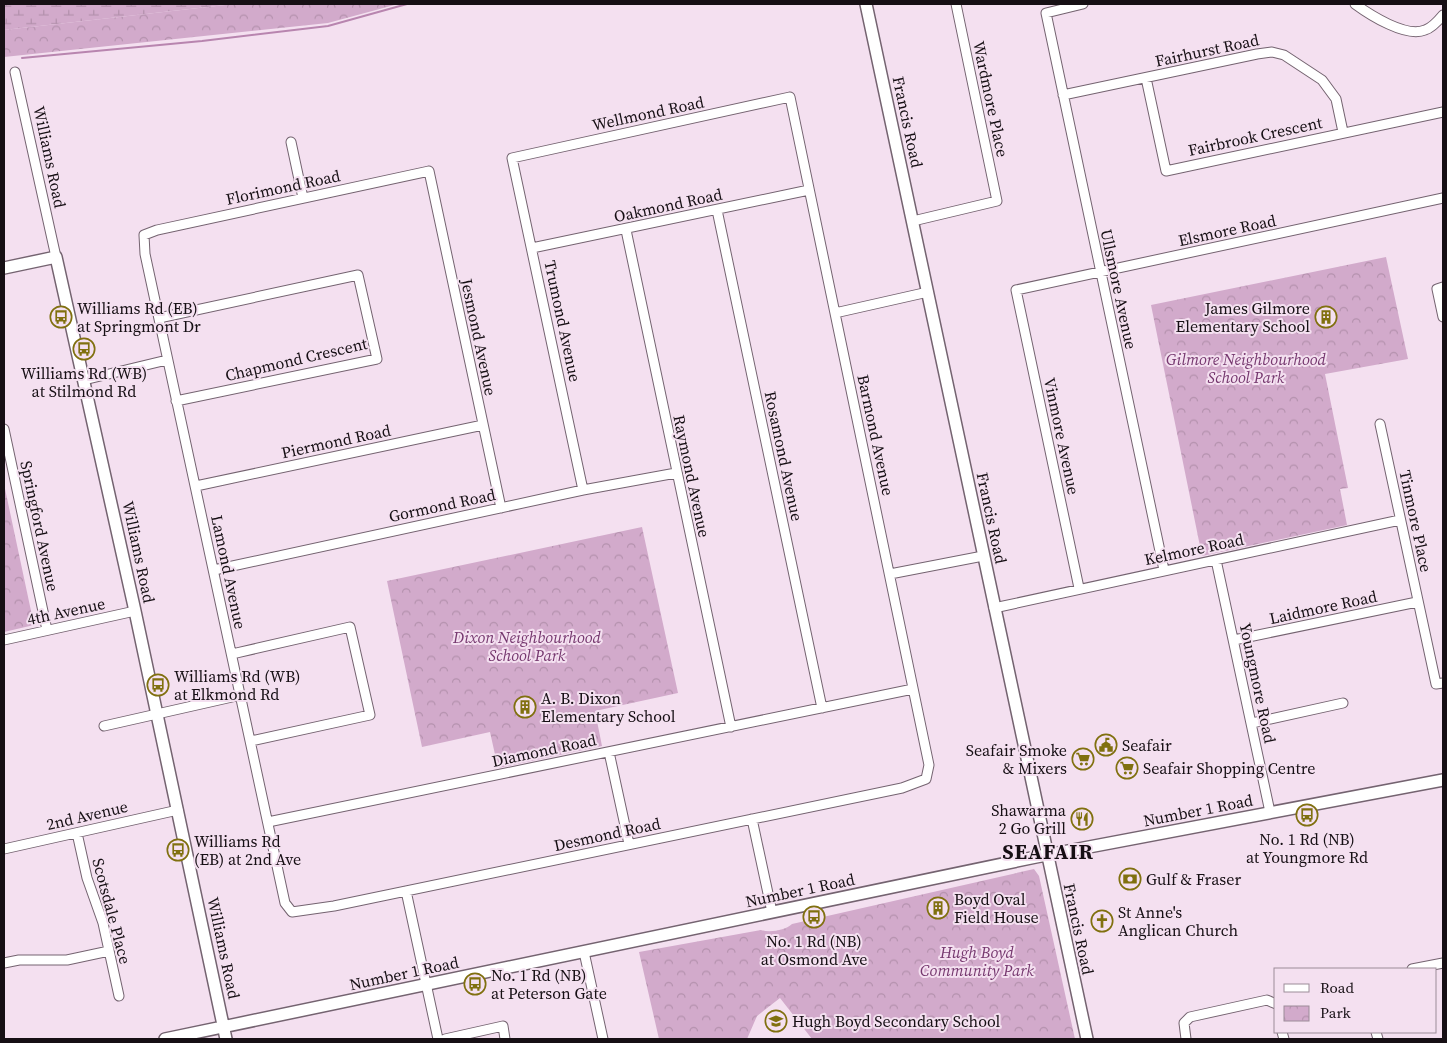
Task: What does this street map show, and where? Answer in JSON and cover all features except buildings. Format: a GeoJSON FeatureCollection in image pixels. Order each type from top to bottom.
{"type":"FeatureCollection","features":[{"type":"Feature","properties":{"kind":"street","name":"Francis Road"},"geometry":{"type":"LineString","coordinates":[[866,4],[1046,855],[1087,1039]]}},
{"type":"Feature","properties":{"kind":"street","name":"Wardmore Place"},"geometry":{"type":"LineString","coordinates":[[913,221],[997,201],[956,4]]}},
{"type":"Feature","properties":{"kind":"street","name":"Ullsmore Avenue"},"geometry":{"type":"LineString","coordinates":[[1083,4],[1046,13],[1164,570]]}},
{"type":"Feature","properties":{"kind":"street"},"geometry":{"type":"LineString","coordinates":[[1355,4],[1376,17],[1410,32],[1425,30],[1443,15]]}},
{"type":"Feature","properties":{"kind":"street","name":"Fairhurst Road"},"geometry":{"type":"LineString","coordinates":[[1063,95],[1257,54],[1278,53],[1292,59],[1329,87],[1336,99],[1343,132]]}},
{"type":"Feature","properties":{"kind":"street","name":"Williams Road"},"geometry":{"type":"LineString","coordinates":[[15,72],[135,611],[226,1039]]}},
{"type":"Feature","properties":{"kind":"street","name":"Fairbrook Crescent"},"geometry":{"type":"LineString","coordinates":[[1146,78],[1166,171],[1443,112]]}},
{"type":"Feature","properties":{"kind":"street","name":"Wellmond Road"},"geometry":{"type":"LineString","coordinates":[[512,158],[790,97]]}},
{"type":"Feature","properties":{"kind":"street","name":"Barmond Avenue"},"geometry":{"type":"LineString","coordinates":[[790,97],[929,765],[926,779]]}},
{"type":"Feature","properties":{"kind":"street"},"geometry":{"type":"LineString","coordinates":[[291,142],[303,198]]}},
{"type":"Feature","properties":{"kind":"street","name":"Trumond Avenue"},"geometry":{"type":"LineString","coordinates":[[512,158],[584,490]]}},
{"type":"Feature","properties":{"kind":"street","name":"Florimond Road"},"geometry":{"type":"LineString","coordinates":[[144,235],[157,230],[429,171]]}},
{"type":"Feature","properties":{"kind":"street","name":"Jesmond Avenue"},"geometry":{"type":"LineString","coordinates":[[429,171],[501,508]]}},
{"type":"Feature","properties":{"kind":"street","name":"Oakmond Road"},"geometry":{"type":"LineString","coordinates":[[532,248],[626,230],[809,190]]}},
{"type":"Feature","properties":{"kind":"street","name":"Elsmore Road"},"geometry":{"type":"LineString","coordinates":[[1016,290],[1443,198]]}},
{"type":"Feature","properties":{"kind":"street","name":"Rosamond Avenue"},"geometry":{"type":"LineString","coordinates":[[718,210],[822,708]]}},
{"type":"Feature","properties":{"kind":"street","name":"Raymond Avenue"},"geometry":{"type":"LineString","coordinates":[[626,230],[731,727]]}},
{"type":"Feature","properties":{"kind":"street","name":"Lamond Avenue"},"geometry":{"type":"LineString","coordinates":[[144,235],[145,254],[167,360],[196,486],[285,903],[292,912]]}},
{"type":"Feature","properties":{"kind":"street"},"geometry":{"type":"LineString","coordinates":[[4,268],[56,257]]}},
{"type":"Feature","properties":{"kind":"street","name":"Chapmond Crescent"},"geometry":{"type":"LineString","coordinates":[[159,318],[358,275],[378,359],[176,401]]}},
{"type":"Feature","properties":{"kind":"street"},"geometry":{"type":"LineString","coordinates":[[1440,288],[1443,317]]}},
{"type":"Feature","properties":{"kind":"street","name":"Vinmore Avenue"},"geometry":{"type":"LineString","coordinates":[[1016,290],[1079,588]]}},
{"type":"Feature","properties":{"kind":"street"},"geometry":{"type":"LineString","coordinates":[[835,313],[928,292]]}},
{"type":"Feature","properties":{"kind":"street"},"geometry":{"type":"LineString","coordinates":[[84,380],[167,360]]}},
{"type":"Feature","properties":{"kind":"street","name":"Tinmore Place"},"geometry":{"type":"LineString","coordinates":[[1380,424],[1417,602],[1440,683]]}},
{"type":"Feature","properties":{"kind":"street","name":"Piermond Road"},"geometry":{"type":"LineString","coordinates":[[196,486],[483,425]]}},
{"type":"Feature","properties":{"kind":"street","name":"Springford Avenue"},"geometry":{"type":"LineString","coordinates":[[4,429],[47,630]]}},
{"type":"Feature","properties":{"kind":"street","name":"Gormond Road"},"geometry":{"type":"LineString","coordinates":[[214,570],[584,490],[676,473]]}},
{"type":"Feature","properties":{"kind":"street","name":"Kelmore Road"},"geometry":{"type":"LineString","coordinates":[[994,608],[1079,588],[1400,520]]}},
{"type":"Feature","properties":{"kind":"street"},"geometry":{"type":"LineString","coordinates":[[890,574],[983,556]]}},
{"type":"Feature","properties":{"kind":"street","name":"Youngmore Road"},"geometry":{"type":"LineString","coordinates":[[1216,560],[1270,812]]}},
{"type":"Feature","properties":{"kind":"street","name":"Laidmore Road"},"geometry":{"type":"LineString","coordinates":[[1234,640],[1417,602]]}},
{"type":"Feature","properties":{"kind":"street","name":"4th Avenue"},"geometry":{"type":"LineString","coordinates":[[4,640],[135,611]]}},
{"type":"Feature","properties":{"kind":"street"},"geometry":{"type":"LineString","coordinates":[[232,654],[350,627],[370,714],[251,741]]}},
{"type":"Feature","properties":{"kind":"street","name":"Diamond Road"},"geometry":{"type":"LineString","coordinates":[[268,822],[913,689]]}},
{"type":"Feature","properties":{"kind":"street"},"geometry":{"type":"LineString","coordinates":[[104,726],[241,695]]}},
{"type":"Feature","properties":{"kind":"street"},"geometry":{"type":"LineString","coordinates":[[1252,723],[1343,703]]}},
{"type":"Feature","properties":{"kind":"street"},"geometry":{"type":"LineString","coordinates":[[609,752],[629,844]]}},
{"type":"Feature","properties":{"kind":"street","name":"Desmond Road"},"geometry":{"type":"LineString","coordinates":[[292,912],[406,891],[902,788],[926,779]]}},
{"type":"Feature","properties":{"kind":"street","name":"Number 1 Road"},"geometry":{"type":"LineString","coordinates":[[165,1039],[1046,855],[1443,780]]}},
{"type":"Feature","properties":{"kind":"street","name":"2nd Avenue"},"geometry":{"type":"LineString","coordinates":[[4,849],[178,810]]}},
{"type":"Feature","properties":{"kind":"street"},"geometry":{"type":"LineString","coordinates":[[752,819],[772,912]]}},
{"type":"Feature","properties":{"kind":"street","name":"Scotsdale Place"},"geometry":{"type":"LineString","coordinates":[[77,833],[86,872],[100,914],[118,996]]}},
{"type":"Feature","properties":{"kind":"street"},"geometry":{"type":"LineString","coordinates":[[406,891],[438,1039]]}},
{"type":"Feature","properties":{"kind":"street"},"geometry":{"type":"LineString","coordinates":[[4,963],[19,960],[68,960],[109,951]]}},
{"type":"Feature","properties":{"kind":"street"},"geometry":{"type":"LineString","coordinates":[[584,952],[603,1039]]}},
{"type":"Feature","properties":{"kind":"street"},"geometry":{"type":"LineString","coordinates":[[1416,968],[1443,962]]}},
{"type":"Feature","properties":{"kind":"street"},"geometry":{"type":"LineString","coordinates":[[1186,1039],[1184,1024],[1190,1017],[1267,1000],[1274,1002]]}},
{"type":"Feature","properties":{"kind":"street"},"geometry":{"type":"LineString","coordinates":[[445,1039],[503,1026],[506,1039]]}},
{"type":"Feature","properties":{"kind":"green space"},"geometry":{"type":"Polygon","coordinates":[[[4,4],[234,4],[4,30],[4,4]]]}},
{"type":"Feature","properties":{"kind":"green space"},"geometry":{"type":"Polygon","coordinates":[[[234,4],[398,4],[328,23],[4,57],[4,30],[234,4]]]}},
{"type":"Feature","properties":{"kind":"green space","name":"Gilmore Neighbourhood School Park"},"geometry":{"type":"Polygon","coordinates":[[[1386,257],[1408,359],[1325,374],[1348,488],[1340,489],[1347,525],[1202,556],[1151,305],[1386,257]]]}},
{"type":"Feature","properties":{"kind":"green space"},"geometry":{"type":"Polygon","coordinates":[[[4,484],[34,625],[4,632],[4,484]]]}},
{"type":"Feature","properties":{"kind":"green space","name":"Dixon Neighbourhood School Park"},"geometry":{"type":"Polygon","coordinates":[[[642,527],[678,693],[595,711],[602,746],[498,768],[490,732],[422,747],[387,581],[642,527]]]}},
{"type":"Feature","properties":{"kind":"green space","name":"Hugh Boyd Community Park"},"geometry":{"type":"Polygon","coordinates":[[[1034,869],[1039,876],[1075,1039],[812,1039],[780,998],[757,1016],[747,1039],[659,1039],[639,952],[761,930],[778,930],[792,924],[1034,869]]]}},
{"type":"Feature","properties":{"kind":"waterway"},"geometry":{"type":"LineString","coordinates":[[22,58],[202,41],[328,26],[407,4]]}},
{"type":"Feature","properties":{"kind":"place","name":"Williams Rd (EB) at Springmont Dr"},"geometry":{"type":"Point","coordinates":[61,317]}},
{"type":"Feature","properties":{"kind":"place","name":"James Gilmore Elementary School"},"geometry":{"type":"Point","coordinates":[1326,317]}},
{"type":"Feature","properties":{"kind":"place","name":"Williams Rd (WB) at Stilmond Rd"},"geometry":{"type":"Point","coordinates":[84,349]}},
{"type":"Feature","properties":{"kind":"place","name":"Williams Rd (WB) at Elkmond Rd"},"geometry":{"type":"Point","coordinates":[158,685]}},
{"type":"Feature","properties":{"kind":"place","name":"A. B. Dixon Elementary School"},"geometry":{"type":"Point","coordinates":[525,707]}},
{"type":"Feature","properties":{"kind":"place","name":"Seafair"},"geometry":{"type":"Point","coordinates":[1106,745]}},
{"type":"Feature","properties":{"kind":"place","name":"Seafair Smoke & Mixers"},"geometry":{"type":"Point","coordinates":[1083,759]}},
{"type":"Feature","properties":{"kind":"place","name":"Seafair Shopping Centre"},"geometry":{"type":"Point","coordinates":[1127,768]}},
{"type":"Feature","properties":{"kind":"place","name":"No. 1 Rd (NB) at Youngmore Rd"},"geometry":{"type":"Point","coordinates":[1307,815]}},
{"type":"Feature","properties":{"kind":"place","name":"Shawarma 2 Go Grill"},"geometry":{"type":"Point","coordinates":[1082,819]}},
{"type":"Feature","properties":{"kind":"place","name":"Williams Rd (EB) at 2nd Ave"},"geometry":{"type":"Point","coordinates":[178,850]}},
{"type":"Feature","properties":{"kind":"place","name":"Gulf & Fraser"},"geometry":{"type":"Point","coordinates":[1130,879]}},
{"type":"Feature","properties":{"kind":"place","name":"Boyd Oval Field House"},"geometry":{"type":"Point","coordinates":[938,908]}},
{"type":"Feature","properties":{"kind":"place","name":"No. 1 Rd (NB) at Osmond Ave"},"geometry":{"type":"Point","coordinates":[814,917]}},
{"type":"Feature","properties":{"kind":"place","name":"St Anne's Anglican Church"},"geometry":{"type":"Point","coordinates":[1102,921]}},
{"type":"Feature","properties":{"kind":"place","name":"No. 1 Rd (NB) at Peterson Gate"},"geometry":{"type":"Point","coordinates":[475,984]}},
{"type":"Feature","properties":{"kind":"place","name":"Hugh Boyd Secondary School"},"geometry":{"type":"Point","coordinates":[776,1021]}},
{"type":"Feature","properties":{"kind":"district","name":"SEAFAIR"},"geometry":{"type":"Point","coordinates":[1048,852]}}]}
